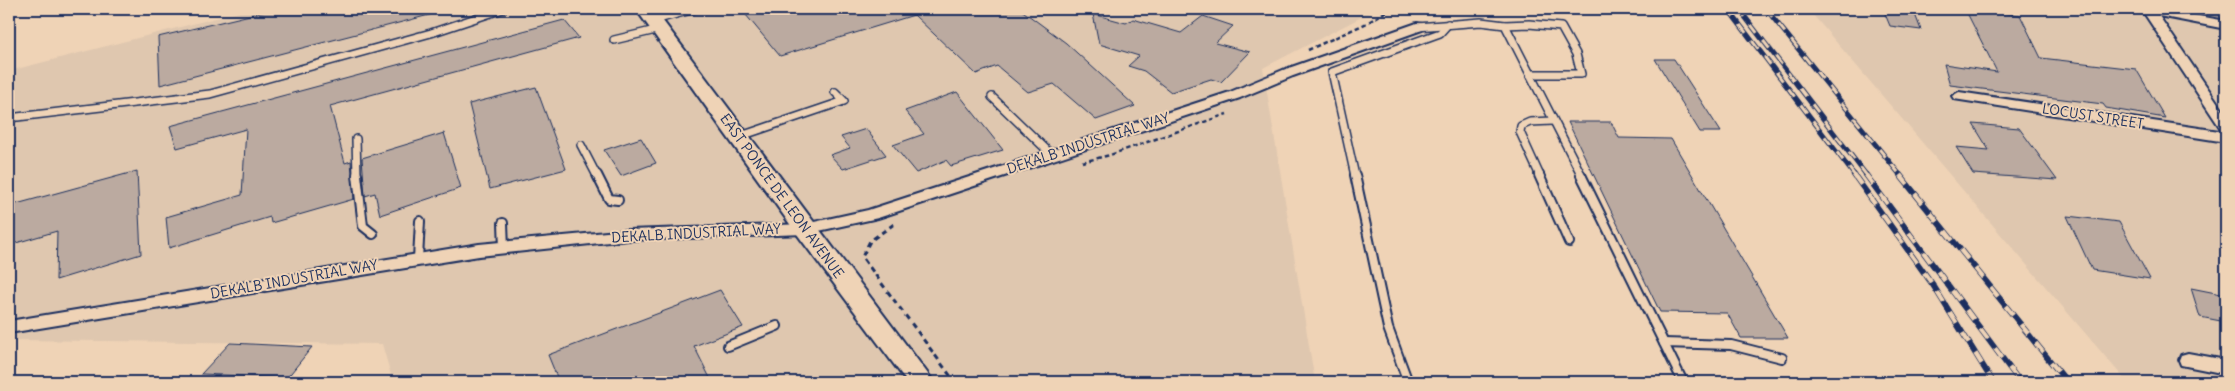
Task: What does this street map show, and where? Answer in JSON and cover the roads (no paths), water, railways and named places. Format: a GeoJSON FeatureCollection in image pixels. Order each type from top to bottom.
{"type":"FeatureCollection","features":[{"type":"Feature","properties":{"kind":"main road","name":"EAST PONCE DE LEON AVENUE"},"geometry":{"type":"LineString","coordinates":[[653,19],[805,229],[922,382]]}},
{"type":"Feature","properties":{"kind":"street"},"geometry":{"type":"LineString","coordinates":[[2145,9],[2226,24]]}},
{"type":"Feature","properties":{"kind":"street"},"geometry":{"type":"LineString","coordinates":[[2145,9],[2226,126]]}},
{"type":"Feature","properties":{"kind":"street","name":"DEKALB INDUSTRIAL WAY"},"geometry":{"type":"LineString","coordinates":[[9,327],[418,259],[504,248],[637,235],[805,229],[872,214],[1235,95],[1288,73],[1417,27]]}},
{"type":"Feature","properties":{"kind":"street","name":"LOCUST STREET"},"geometry":{"type":"LineString","coordinates":[[1959,96],[2226,138]]}},
{"type":"Feature","properties":{"kind":"street"},"geometry":{"type":"LineString","coordinates":[[2188,360],[2226,367]]}},
{"type":"Feature","properties":{"kind":"lane"},"geometry":{"type":"LineString","coordinates":[[9,118],[210,94],[431,33],[503,9]]}},
{"type":"Feature","properties":{"kind":"lane"},"geometry":{"type":"LineString","coordinates":[[614,40],[653,19],[695,9]]}},
{"type":"Feature","properties":{"kind":"lane"},"geometry":{"type":"LineString","coordinates":[[1417,27],[1481,22],[1561,27],[1576,54],[1581,74],[1530,74]]}},
{"type":"Feature","properties":{"kind":"lane"},"geometry":{"type":"LineString","coordinates":[[1408,382],[1388,328],[1332,72],[1440,33],[1448,24]]}},
{"type":"Feature","properties":{"kind":"lane"},"geometry":{"type":"LineString","coordinates":[[1505,25],[1682,382]]}},
{"type":"Feature","properties":{"kind":"lane"},"geometry":{"type":"LineString","coordinates":[[738,137],[844,101],[835,92]]}},
{"type":"Feature","properties":{"kind":"lane"},"geometry":{"type":"LineString","coordinates":[[992,97],[1051,154]]}},
{"type":"Feature","properties":{"kind":"lane"},"geometry":{"type":"LineString","coordinates":[[1553,121],[1530,122],[1521,126],[1520,132],[1569,242]]}},
{"type":"Feature","properties":{"kind":"lane"},"geometry":{"type":"LineString","coordinates":[[356,139],[356,178],[363,226],[373,234]]}},
{"type":"Feature","properties":{"kind":"lane"},"geometry":{"type":"LineString","coordinates":[[581,145],[609,199],[618,200]]}},
{"type":"Feature","properties":{"kind":"lane"},"geometry":{"type":"LineString","coordinates":[[418,259],[420,221]]}},
{"type":"Feature","properties":{"kind":"lane"},"geometry":{"type":"LineString","coordinates":[[503,223],[504,248]]}},
{"type":"Feature","properties":{"kind":"lane"},"geometry":{"type":"LineString","coordinates":[[728,346],[777,326]]}},
{"type":"Feature","properties":{"kind":"lane"},"geometry":{"type":"LineString","coordinates":[[1664,343],[1731,345],[1782,358]]}},
{"type":"Feature","properties":{"kind":"railway"},"geometry":{"type":"LineString","coordinates":[[1728,9],[1855,176]]}},
{"type":"Feature","properties":{"kind":"railway"},"geometry":{"type":"LineString","coordinates":[[1739,9],[1867,176]]}},
{"type":"Feature","properties":{"kind":"railway"},"geometry":{"type":"LineString","coordinates":[[1766,9],[1901,176]]}},
{"type":"Feature","properties":{"kind":"railway"},"geometry":{"type":"LineString","coordinates":[[1854,175],[1933,285],[1993,382]]}},
{"type":"Feature","properties":{"kind":"railway"},"geometry":{"type":"LineString","coordinates":[[1866,175],[2020,382]]}},
{"type":"Feature","properties":{"kind":"railway"},"geometry":{"type":"LineString","coordinates":[[1900,175],[2067,382]]}}]}
